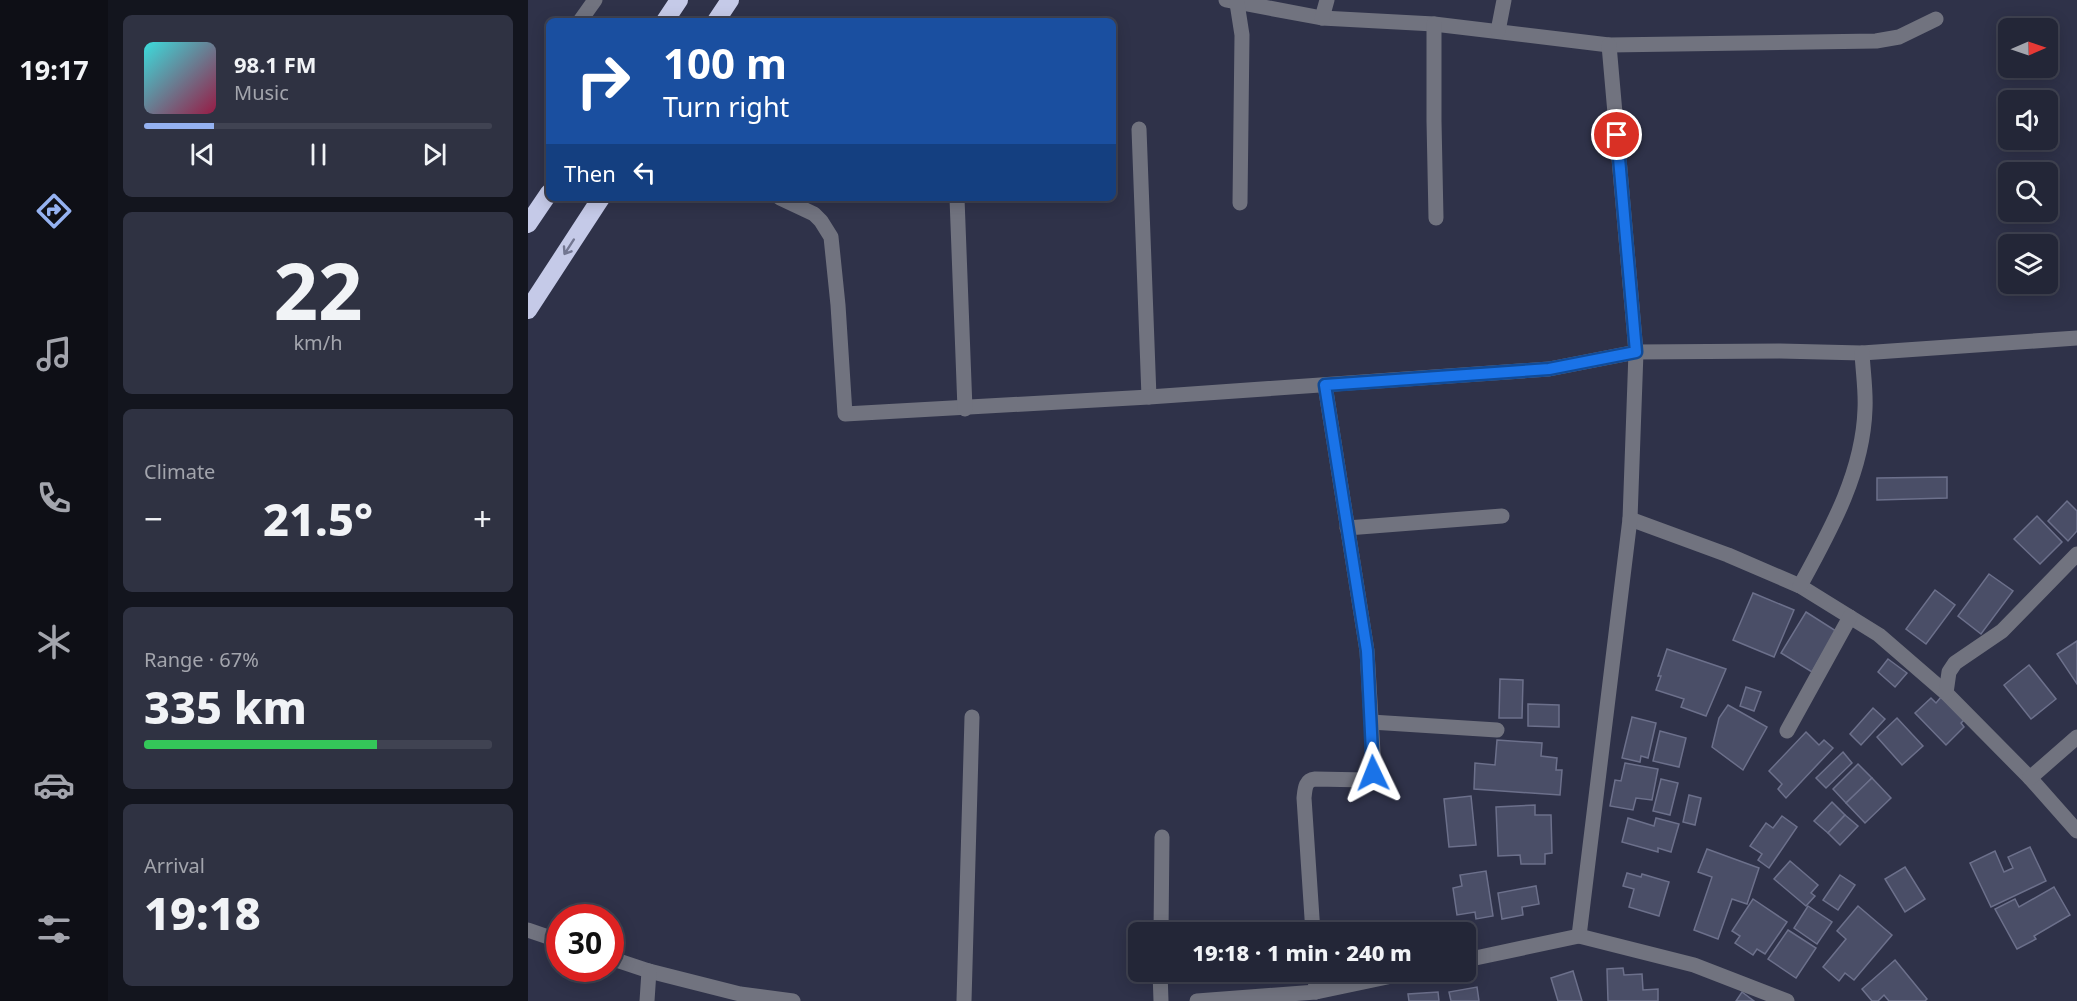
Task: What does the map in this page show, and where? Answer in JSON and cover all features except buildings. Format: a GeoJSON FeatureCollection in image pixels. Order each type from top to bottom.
{"type":"FeatureCollection","features":[{"type":"Feature","properties":{"kind":"highway"},"geometry":{"type":"LineString","coordinates":[[667,18],[679,0]]}},
{"type":"Feature","properties":{"kind":"highway"},"geometry":{"type":"LineString","coordinates":[[718,18],[730,0]]}},
{"type":"Feature","properties":{"kind":"highway"},"geometry":{"type":"LineString","coordinates":[[528,224],[546,197]]}},
{"type":"Feature","properties":{"kind":"highway"},"geometry":{"type":"LineString","coordinates":[[528,310],[599,201]]}},
{"type":"Feature","properties":{"kind":"street"},"geometry":{"type":"LineString","coordinates":[[582,18],[595,0]]}},
{"type":"Feature","properties":{"kind":"street"},"geometry":{"type":"LineString","coordinates":[[1322,18],[1327,0]]}},
{"type":"Feature","properties":{"kind":"street"},"geometry":{"type":"LineString","coordinates":[[1498,31],[1504,0]]}},
{"type":"Feature","properties":{"kind":"street"},"geometry":{"type":"LineString","coordinates":[[1240,203],[1242,35],[1231,2],[1322,18],[1434,24],[1609,45],[1876,41],[1899,37],[1936,19]]}},
{"type":"Feature","properties":{"kind":"street"},"geometry":{"type":"LineString","coordinates":[[1434,24],[1437,218]]}},
{"type":"Feature","properties":{"kind":"street"},"geometry":{"type":"LineString","coordinates":[[1579,936],[1630,519],[1636,352],[1609,45]]}},
{"type":"Feature","properties":{"kind":"street"},"geometry":{"type":"LineString","coordinates":[[1139,129],[1149,397]]}},
{"type":"Feature","properties":{"kind":"street"},"geometry":{"type":"LineString","coordinates":[[786,201],[814,214],[831,237],[845,414],[965,409],[1549,369],[1636,352],[1862,353],[2077,338]]}},
{"type":"Feature","properties":{"kind":"street"},"geometry":{"type":"LineString","coordinates":[[957,201],[965,409]]}},
{"type":"Feature","properties":{"kind":"street"},"geometry":{"type":"LineString","coordinates":[[1800,586],[1832,527],[1857,465],[1865,410],[1862,353]]}},
{"type":"Feature","properties":{"kind":"street"},"geometry":{"type":"LineString","coordinates":[[1312,922],[1305,788],[1311,779],[1366,780],[1371,777],[1374,769],[1367,651],[1325,385]]}},
{"type":"Feature","properties":{"kind":"street"},"geometry":{"type":"LineString","coordinates":[[1347,528],[1502,516]]}},
{"type":"Feature","properties":{"kind":"street"},"geometry":{"type":"LineString","coordinates":[[1630,519],[1728,555],[1800,586],[1879,635],[1946,693],[2030,778],[2077,831]]}},
{"type":"Feature","properties":{"kind":"street"},"geometry":{"type":"LineString","coordinates":[[1946,693],[1949,672],[1955,663],[2002,631],[2077,554]]}},
{"type":"Feature","properties":{"kind":"street"},"geometry":{"type":"LineString","coordinates":[[1787,731],[1850,617]]}},
{"type":"Feature","properties":{"kind":"street"},"geometry":{"type":"LineString","coordinates":[[964,1001],[972,717]]}},
{"type":"Feature","properties":{"kind":"street"},"geometry":{"type":"LineString","coordinates":[[1371,722],[1497,730]]}},
{"type":"Feature","properties":{"kind":"street"},"geometry":{"type":"LineString","coordinates":[[2030,778],[2077,737]]}},
{"type":"Feature","properties":{"kind":"street"},"geometry":{"type":"LineString","coordinates":[[1161,922],[1162,837]]}},
{"type":"Feature","properties":{"kind":"street"},"geometry":{"type":"LineString","coordinates":[[528,930],[546,936]]}},
{"type":"Feature","properties":{"kind":"street"},"geometry":{"type":"LineString","coordinates":[[1476,958],[1579,936],[1694,965],[1787,1001]]}},
{"type":"Feature","properties":{"kind":"street"},"geometry":{"type":"LineString","coordinates":[[624,963],[740,994],[792,1001]]}},
{"type":"Feature","properties":{"kind":"street"},"geometry":{"type":"LineString","coordinates":[[647,1001],[649,971]]}},
{"type":"Feature","properties":{"kind":"street"},"geometry":{"type":"LineString","coordinates":[[1160,982],[1161,1001]]}},
{"type":"Feature","properties":{"kind":"street"},"geometry":{"type":"LineString","coordinates":[[1316,982],[1316,992]]}},
{"type":"Feature","properties":{"kind":"street"},"geometry":{"type":"LineString","coordinates":[[1197,1001],[1264,998],[1316,992],[1364,982]]}},
{"type":"Feature","properties":{"kind":"route"},"geometry":{"type":"LineString","coordinates":[[1373,773],[1367,651],[1325,385],[1549,369],[1636,352],[1617,135]]}}]}
